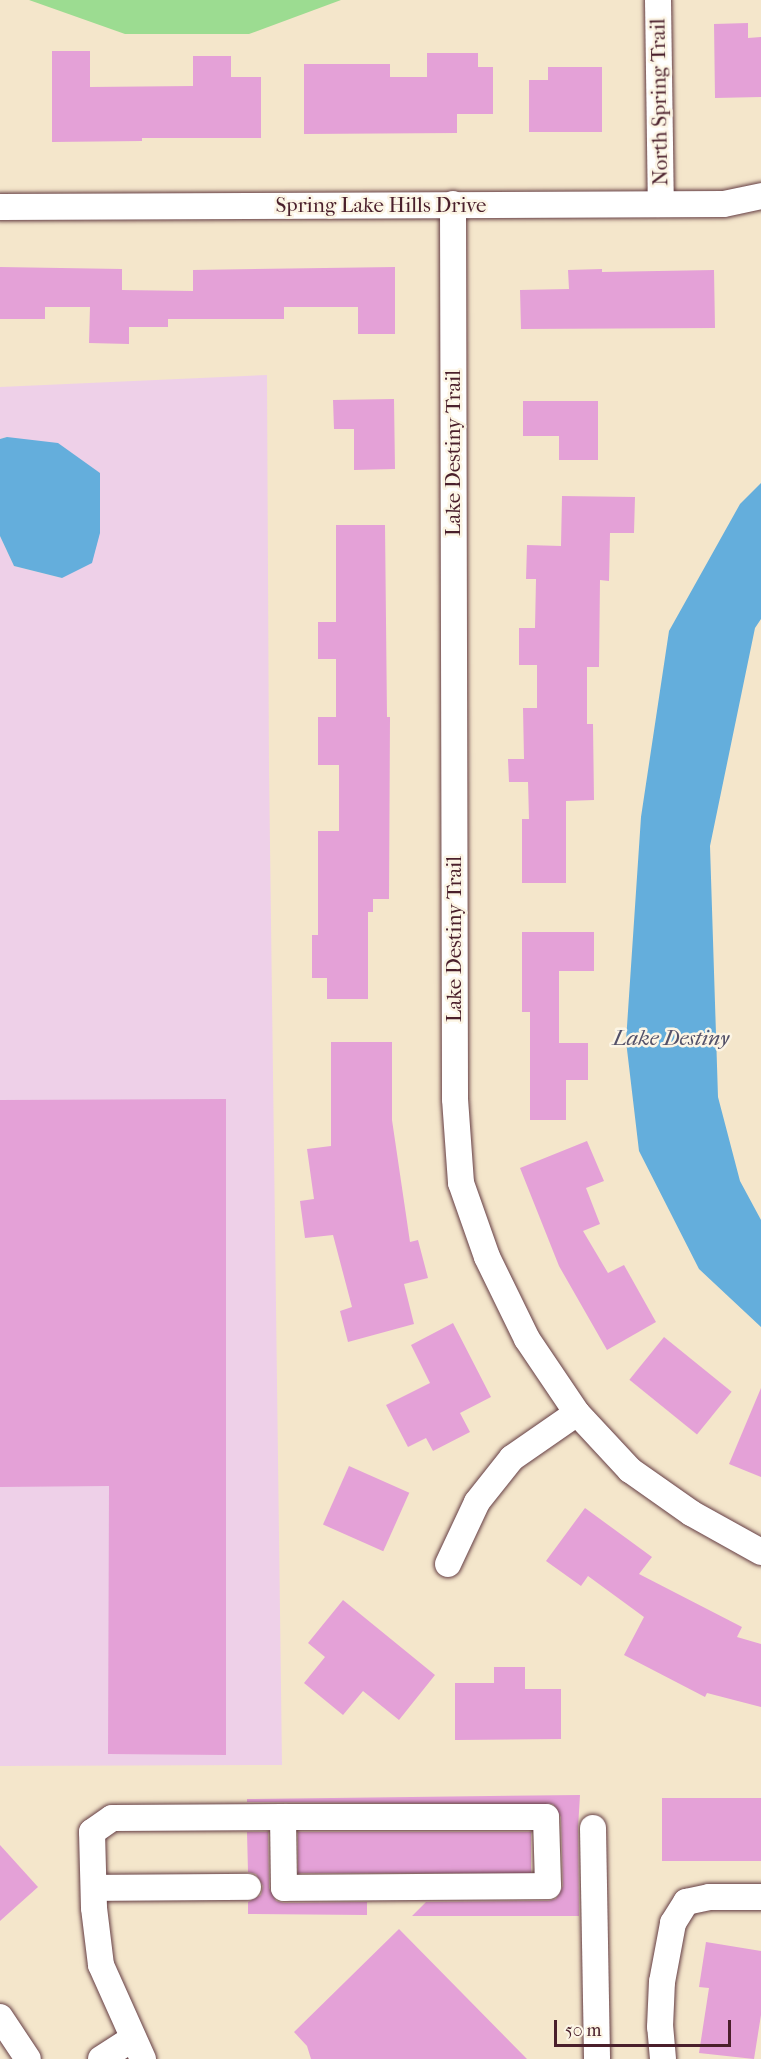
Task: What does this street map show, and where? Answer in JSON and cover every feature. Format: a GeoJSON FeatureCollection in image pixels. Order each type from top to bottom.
{"type":"FeatureCollection","features":[{"type":"Feature","properties":{"kind":"street","name":"North Spring Trail"},"geometry":{"type":"LineString","coordinates":[[658,0],[661,204]]}},
{"type":"Feature","properties":{"kind":"street","name":"Spring Lake Hills Drive"},"geometry":{"type":"LineString","coordinates":[[0,207],[724,204],[761,196]]}},
{"type":"Feature","properties":{"kind":"street","name":"Lake Destiny Trail"},"geometry":{"type":"LineString","coordinates":[[453,204],[455,1099],[461,1183],[488,1257],[527,1339],[577,1413],[630,1470],[692,1513],[761,1552]]}},
{"type":"Feature","properties":{"kind":"street"},"geometry":{"type":"LineString","coordinates":[[448,1564],[477,1502],[512,1458],[577,1413]]}},
{"type":"Feature","properties":{"kind":"street"},"geometry":{"type":"LineString","coordinates":[[102,2059],[138,2048],[101,1965],[93,1888],[92,1832],[112,1818],[283,1818],[546,1818],[548,1886],[284,1888],[283,1818]]}},
{"type":"Feature","properties":{"kind":"street"},"geometry":{"type":"LineString","coordinates":[[592,1828],[597,2059]]}},
{"type":"Feature","properties":{"kind":"street"},"geometry":{"type":"LineString","coordinates":[[93,1888],[248,1887]]}},
{"type":"Feature","properties":{"kind":"street"},"geometry":{"type":"LineString","coordinates":[[663,2059],[660,2027],[662,1982],[673,1923],[686,1902],[709,1897],[761,1897]]}},
{"type":"Feature","properties":{"kind":"street"},"geometry":{"type":"LineString","coordinates":[[0,2017],[28,2059]]}},
{"type":"Feature","properties":{"kind":"shaded area"},"geometry":{"type":"Polygon","coordinates":[[[267,375],[269,768],[282,1765],[0,1766],[0,536],[14,566],[62,578],[100,473],[7,437],[0,439],[0,387],[267,375]]]}},
{"type":"Feature","properties":{"kind":"green space"},"geometry":{"type":"Polygon","coordinates":[[[29,0],[341,0],[249,34],[125,34],[29,0]]]}},
{"type":"Feature","properties":{"kind":"water"},"geometry":{"type":"Polygon","coordinates":[[[7,437],[58,443],[100,473],[100,533],[92,563],[62,578],[14,566],[0,536],[0,439],[7,437]]]}},
{"type":"Feature","properties":{"kind":"water","name":"Lake Destiny"},"geometry":{"type":"Polygon","coordinates":[[[761,483],[761,619],[755,628],[710,846],[718,1097],[740,1181],[761,1220],[761,1327],[699,1269],[639,1151],[626,1041],[641,817],[669,631],[740,504],[761,483]]]}},
{"type":"Feature","properties":{"kind":"building"},"geometry":{"type":"Polygon","coordinates":[[[748,23],[748,38],[761,37],[761,97],[715,98],[714,24],[748,23]]]}},
{"type":"Feature","properties":{"kind":"building"},"geometry":{"type":"Polygon","coordinates":[[[52,51],[90,51],[90,87],[193,86],[193,56],[231,56],[231,77],[261,77],[261,138],[142,138],[142,141],[52,142],[52,51]]]}},
{"type":"Feature","properties":{"kind":"building"},"geometry":{"type":"Polygon","coordinates":[[[427,53],[478,53],[478,67],[493,67],[493,114],[457,114],[457,133],[304,134],[304,64],[390,64],[390,77],[427,77],[427,53]]]}},
{"type":"Feature","properties":{"kind":"building"},"geometry":{"type":"Polygon","coordinates":[[[548,67],[602,67],[602,132],[529,132],[529,80],[548,80],[548,67]]]}},
{"type":"Feature","properties":{"kind":"building"},"geometry":{"type":"Polygon","coordinates":[[[0,267],[122,269],[122,290],[193,291],[193,270],[395,267],[395,334],[358,334],[358,307],[284,307],[284,319],[168,319],[168,327],[129,327],[129,344],[89,343],[90,307],[45,307],[45,319],[0,319],[0,267]]]}},
{"type":"Feature","properties":{"kind":"building"},"geometry":{"type":"Polygon","coordinates":[[[602,269],[602,272],[714,270],[715,328],[521,329],[520,290],[569,289],[568,270],[602,269]]]}},
{"type":"Feature","properties":{"kind":"building"},"geometry":{"type":"Polygon","coordinates":[[[394,399],[395,469],[354,470],[354,429],[334,429],[333,400],[394,399]]]}},
{"type":"Feature","properties":{"kind":"building"},"geometry":{"type":"Polygon","coordinates":[[[523,401],[598,401],[598,460],[559,460],[559,436],[523,436],[523,401]]]}},
{"type":"Feature","properties":{"kind":"building"},"geometry":{"type":"Polygon","coordinates":[[[562,496],[635,497],[634,533],[610,533],[609,581],[600,580],[599,667],[587,667],[587,724],[593,724],[594,800],[566,801],[566,883],[522,883],[522,819],[529,819],[528,782],[509,782],[508,759],[524,759],[523,708],[537,708],[537,665],[519,665],[519,628],[535,628],[536,579],[526,579],[527,545],[561,546],[562,496]]]}},
{"type":"Feature","properties":{"kind":"building"},"geometry":{"type":"Polygon","coordinates":[[[336,525],[385,525],[387,717],[390,717],[389,899],[373,899],[373,912],[368,912],[368,999],[327,999],[327,978],[312,978],[312,935],[318,935],[318,831],[339,831],[339,765],[318,765],[318,717],[336,717],[336,659],[318,659],[318,622],[336,622],[336,525]]]}},
{"type":"Feature","properties":{"kind":"building"},"geometry":{"type":"Polygon","coordinates":[[[522,932],[594,932],[594,971],[559,971],[559,1043],[588,1043],[588,1080],[566,1080],[566,1120],[530,1120],[530,1012],[522,1012],[522,932]]]}},
{"type":"Feature","properties":{"kind":"building"},"geometry":{"type":"Polygon","coordinates":[[[331,1042],[392,1042],[392,1120],[410,1242],[418,1240],[428,1278],[404,1284],[414,1324],[348,1342],[340,1311],[352,1307],[333,1235],[305,1238],[300,1201],[314,1199],[307,1149],[331,1146],[331,1042]]]}},
{"type":"Feature","properties":{"kind":"building"},"geometry":{"type":"Polygon","coordinates":[[[226,1099],[226,1755],[108,1754],[109,1486],[0,1487],[0,1100],[226,1099]]]}},
{"type":"Feature","properties":{"kind":"building"},"geometry":{"type":"Polygon","coordinates":[[[587,1141],[604,1181],[586,1188],[600,1224],[583,1231],[608,1273],[624,1265],[656,1322],[607,1350],[559,1266],[520,1168],[587,1141]]]}},
{"type":"Feature","properties":{"kind":"building"},"geometry":{"type":"Polygon","coordinates":[[[453,1323],[491,1397],[460,1413],[470,1432],[433,1451],[426,1438],[408,1447],[386,1405],[430,1383],[411,1345],[453,1323]]]}},
{"type":"Feature","properties":{"kind":"building"},"geometry":{"type":"Polygon","coordinates":[[[664,1337],[732,1392],[697,1434],[629,1380],[664,1337]]]}},
{"type":"Feature","properties":{"kind":"building"},"geometry":{"type":"Polygon","coordinates":[[[761,1388],[761,1477],[729,1464],[761,1388]]]}},
{"type":"Feature","properties":{"kind":"building"},"geometry":{"type":"Polygon","coordinates":[[[349,1466],[409,1493],[383,1551],[323,1524],[349,1466]]]}},
{"type":"Feature","properties":{"kind":"building"},"geometry":{"type":"Polygon","coordinates":[[[585,1508],[652,1557],[639,1574],[742,1627],[737,1637],[761,1644],[761,1707],[707,1693],[705,1697],[624,1655],[644,1617],[588,1576],[581,1586],[546,1561],[585,1508]]]}},
{"type":"Feature","properties":{"kind":"building"},"geometry":{"type":"Polygon","coordinates":[[[343,1600],[435,1675],[399,1720],[363,1691],[343,1715],[304,1683],[325,1657],[308,1643],[343,1600]]]}},
{"type":"Feature","properties":{"kind":"building"},"geometry":{"type":"Polygon","coordinates":[[[494,1667],[525,1667],[525,1689],[561,1689],[561,1739],[455,1740],[455,1683],[494,1683],[494,1667]]]}},
{"type":"Feature","properties":{"kind":"building"},"geometry":{"type":"Polygon","coordinates":[[[580,1795],[579,1916],[412,1916],[426,1902],[548,1901],[556,1899],[563,1886],[561,1817],[553,1804],[247,1802],[247,1799],[580,1795]]]}},
{"type":"Feature","properties":{"kind":"building"},"geometry":{"type":"Polygon","coordinates":[[[662,1798],[761,1798],[761,1861],[662,1861],[662,1798]]]}},
{"type":"Feature","properties":{"kind":"building"},"geometry":{"type":"Polygon","coordinates":[[[247,1832],[268,1832],[269,1888],[276,1901],[284,1903],[367,1902],[367,1915],[248,1914],[248,1902],[261,1895],[263,1886],[256,1874],[248,1872],[247,1832]]]}},
{"type":"Feature","properties":{"kind":"building"},"geometry":{"type":"Polygon","coordinates":[[[298,1832],[531,1832],[531,1873],[298,1873],[298,1832]]]}},
{"type":"Feature","properties":{"kind":"building"},"geometry":{"type":"Polygon","coordinates":[[[0,1845],[38,1887],[0,1921],[0,1845]]]}},
{"type":"Feature","properties":{"kind":"building"},"geometry":{"type":"Polygon","coordinates":[[[399,1929],[527,2059],[311,2059],[307,2046],[294,2032],[399,1929]]]}},
{"type":"Feature","properties":{"kind":"building"},"geometry":{"type":"Polygon","coordinates":[[[706,1942],[761,1951],[761,2015],[754,2059],[699,2053],[709,1988],[699,1987],[706,1942]]]}}]}
